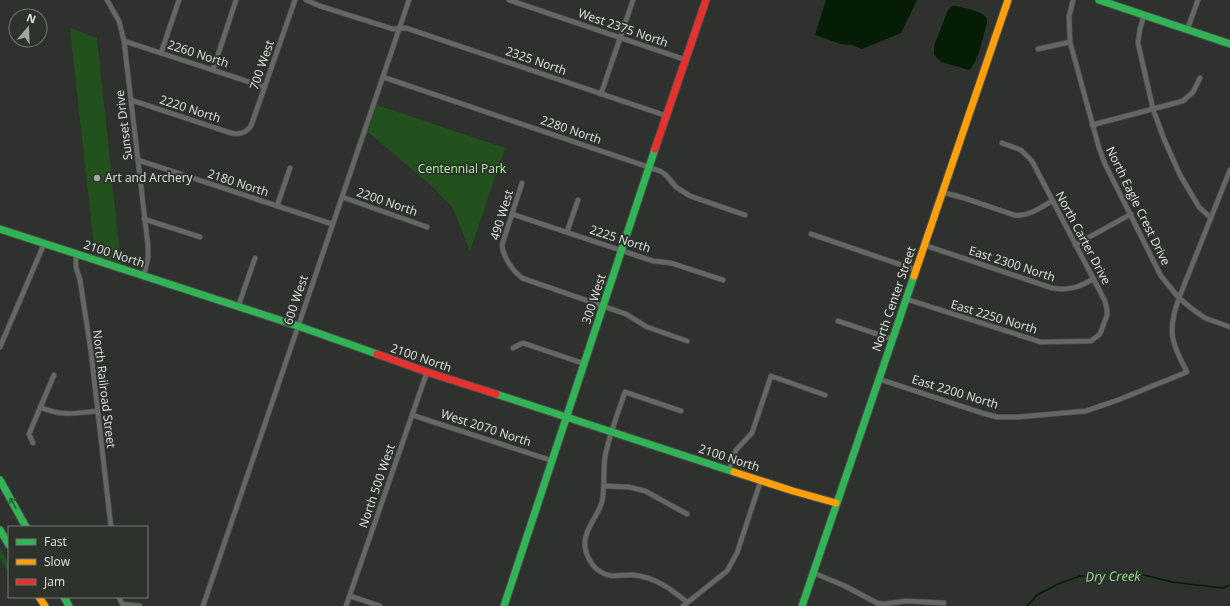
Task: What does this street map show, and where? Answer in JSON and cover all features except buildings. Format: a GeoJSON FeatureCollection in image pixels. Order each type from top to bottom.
{"type":"FeatureCollection","features":[{"type":"Feature","properties":{"kind":"main road","name":"300 West"},"geometry":{"type":"LineString","coordinates":[[504,606],[568,417],[705,0]]}},
{"type":"Feature","properties":{"kind":"main road","name":"North Center Street"},"geometry":{"type":"LineString","coordinates":[[802,606],[1008,0]]}},
{"type":"Feature","properties":{"kind":"main road"},"geometry":{"type":"LineString","coordinates":[[1099,0],[1113,2],[1144,15],[1230,44]]}},
{"type":"Feature","properties":{"kind":"main road","name":"2100 North"},"geometry":{"type":"LineString","coordinates":[[0,229],[298,326],[427,372],[729,470],[836,503]]}},
{"type":"Feature","properties":{"kind":"main road"},"geometry":{"type":"LineString","coordinates":[[0,480],[25,526]]}},
{"type":"Feature","properties":{"kind":"main road"},"geometry":{"type":"LineString","coordinates":[[0,530],[8,543]]}},
{"type":"Feature","properties":{"kind":"street","name":"Sunset Drive"},"geometry":{"type":"LineString","coordinates":[[108,0],[120,21],[124,41],[148,258],[144,276]]}},
{"type":"Feature","properties":{"kind":"street"},"geometry":{"type":"LineString","coordinates":[[161,53],[179,0]]}},
{"type":"Feature","properties":{"kind":"street"},"geometry":{"type":"LineString","coordinates":[[213,70],[236,0]]}},
{"type":"Feature","properties":{"kind":"street","name":"700 West"},"geometry":{"type":"LineString","coordinates":[[243,133],[251,126],[295,0]]}},
{"type":"Feature","properties":{"kind":"street","name":"2325 North"},"geometry":{"type":"LineString","coordinates":[[306,0],[320,6],[393,29],[406,28],[667,116]]}},
{"type":"Feature","properties":{"kind":"street","name":"600 West"},"geometry":{"type":"LineString","coordinates":[[203,606],[409,0]]}},
{"type":"Feature","properties":{"kind":"street","name":"West 2375 North"},"geometry":{"type":"LineString","coordinates":[[509,0],[686,60]]}},
{"type":"Feature","properties":{"kind":"street"},"geometry":{"type":"LineString","coordinates":[[601,94],[633,0]]}},
{"type":"Feature","properties":{"kind":"street","name":"North Eagle Crest Drive"},"geometry":{"type":"LineString","coordinates":[[1073,0],[1069,17],[1070,42],[1101,155],[1161,276],[1179,298],[1205,318],[1230,327]]}},
{"type":"Feature","properties":{"kind":"street"},"geometry":{"type":"LineString","coordinates":[[1187,30],[1198,0]]}},
{"type":"Feature","properties":{"kind":"street"},"geometry":{"type":"LineString","coordinates":[[1144,15],[1139,35],[1139,50],[1153,109],[1180,175],[1199,207],[1211,218]]}},
{"type":"Feature","properties":{"kind":"street","name":"2260 North"},"geometry":{"type":"LineString","coordinates":[[124,41],[265,87]]}},
{"type":"Feature","properties":{"kind":"street"},"geometry":{"type":"LineString","coordinates":[[1038,49],[1070,42]]}},
{"type":"Feature","properties":{"kind":"street","name":"2280 North"},"geometry":{"type":"LineString","coordinates":[[383,77],[660,171],[666,175],[676,187],[690,196],[745,215]]}},
{"type":"Feature","properties":{"kind":"street"},"geometry":{"type":"LineString","coordinates":[[1092,125],[1183,101],[1193,92],[1200,78]]}},
{"type":"Feature","properties":{"kind":"street","name":"2220 North"},"geometry":{"type":"LineString","coordinates":[[131,100],[231,134],[243,133]]}},
{"type":"Feature","properties":{"kind":"street","name":"North Carter Drive"},"geometry":{"type":"LineString","coordinates":[[1002,143],[1014,147],[1027,155],[1032,161],[1094,279],[1105,301],[1107,310],[1107,315],[1100,334]]}},
{"type":"Feature","properties":{"kind":"street","name":"2180 North"},"geometry":{"type":"LineString","coordinates":[[138,160],[332,224]]}},
{"type":"Feature","properties":{"kind":"street"},"geometry":{"type":"LineString","coordinates":[[277,206],[290,168]]}},
{"type":"Feature","properties":{"kind":"street"},"geometry":{"type":"LineString","coordinates":[[1179,298],[1229,173]]}},
{"type":"Feature","properties":{"kind":"street","name":"490 West"},"geometry":{"type":"LineString","coordinates":[[522,183],[502,245],[502,250],[515,273],[522,278],[604,306]]}},
{"type":"Feature","properties":{"kind":"street"},"geometry":{"type":"LineString","coordinates":[[942,192],[1021,216],[1029,214],[1052,201]]}},
{"type":"Feature","properties":{"kind":"street","name":"2200 North"},"geometry":{"type":"LineString","coordinates":[[342,197],[427,227]]}},
{"type":"Feature","properties":{"kind":"street"},"geometry":{"type":"LineString","coordinates":[[567,232],[578,200]]}},
{"type":"Feature","properties":{"kind":"street","name":"2225 North"},"geometry":{"type":"LineString","coordinates":[[512,214],[653,261],[672,263],[723,280]]}},
{"type":"Feature","properties":{"kind":"street"},"geometry":{"type":"LineString","coordinates":[[1075,244],[1131,214]]}},
{"type":"Feature","properties":{"kind":"street"},"geometry":{"type":"LineString","coordinates":[[144,219],[200,238]]}},
{"type":"Feature","properties":{"kind":"street"},"geometry":{"type":"LineString","coordinates":[[811,234],[916,270]]}},
{"type":"Feature","properties":{"kind":"street"},"geometry":{"type":"LineString","coordinates":[[0,347],[44,244]]}},
{"type":"Feature","properties":{"kind":"street","name":"East 2300 North"},"geometry":{"type":"LineString","coordinates":[[924,245],[1052,288],[1070,289],[1094,279]]}},
{"type":"Feature","properties":{"kind":"street","name":"North Railroad Street"},"geometry":{"type":"LineString","coordinates":[[76,253],[76,267],[80,280],[98,411],[111,526]]}},
{"type":"Feature","properties":{"kind":"street"},"geometry":{"type":"LineString","coordinates":[[238,306],[255,258]]}},
{"type":"Feature","properties":{"kind":"street","name":"East 2200 North"},"geometry":{"type":"LineString","coordinates":[[879,379],[982,413],[997,416],[1018,417],[1086,411],[1118,400],[1187,372],[1177,352],[1172,337],[1172,318],[1179,298]]}},
{"type":"Feature","properties":{"kind":"street","name":"East 2250 North"},"geometry":{"type":"LineString","coordinates":[[906,300],[1041,342],[1091,341],[1100,334]]}},
{"type":"Feature","properties":{"kind":"street"},"geometry":{"type":"LineString","coordinates":[[604,306],[626,314],[647,327],[687,341]]}},
{"type":"Feature","properties":{"kind":"street"},"geometry":{"type":"LineString","coordinates":[[838,321],[892,339]]}},
{"type":"Feature","properties":{"kind":"street"},"geometry":{"type":"LineString","coordinates":[[513,348],[523,344],[585,364]]}},
{"type":"Feature","properties":{"kind":"street","name":"North 500 West"},"geometry":{"type":"LineString","coordinates":[[346,606],[427,372]]}},
{"type":"Feature","properties":{"kind":"street"},"geometry":{"type":"LineString","coordinates":[[33,443],[29,434],[54,375]]}},
{"type":"Feature","properties":{"kind":"street"},"geometry":{"type":"LineString","coordinates":[[729,470],[736,450],[752,433],[771,376],[825,395]]}},
{"type":"Feature","properties":{"kind":"street"},"geometry":{"type":"LineString","coordinates":[[681,411],[625,392],[605,456],[605,486],[601,504],[587,532],[585,541],[586,553],[599,571],[607,576],[633,575],[645,577],[670,588],[685,604],[727,571],[737,553],[761,480]]}},
{"type":"Feature","properties":{"kind":"street"},"geometry":{"type":"LineString","coordinates":[[40,408],[55,413],[64,414],[98,411]]}},
{"type":"Feature","properties":{"kind":"street","name":"West 2070 North"},"geometry":{"type":"LineString","coordinates":[[412,415],[553,461]]}},
{"type":"Feature","properties":{"kind":"street"},"geometry":{"type":"LineString","coordinates":[[605,486],[629,487],[645,491],[687,514]]}},
{"type":"Feature","properties":{"kind":"street"},"geometry":{"type":"LineString","coordinates":[[814,573],[845,586],[877,603],[944,603]]}},
{"type":"Feature","properties":{"kind":"street"},"geometry":{"type":"LineString","coordinates":[[350,596],[380,606]]}},
{"type":"Feature","properties":{"kind":"street"},"geometry":{"type":"LineString","coordinates":[[119,598],[122,604],[140,606]]}},
{"type":"Feature","properties":{"kind":"green space"},"geometry":{"type":"Polygon","coordinates":[[[70,28],[97,38],[121,265],[95,256],[70,28]]]}},
{"type":"Feature","properties":{"kind":"green space","name":"Centennial Park"},"geometry":{"type":"Polygon","coordinates":[[[377,105],[505,148],[470,251],[451,206],[434,188],[368,132],[377,105]]]}},
{"type":"Feature","properties":{"kind":"green space"},"geometry":{"type":"Polygon","coordinates":[[[0,549],[8,562],[8,571],[0,558],[0,549]]]}},
{"type":"Feature","properties":{"kind":"shaded area"},"geometry":{"type":"Polygon","coordinates":[[[826,0],[917,0],[901,33],[862,49],[852,45],[841,44],[815,35],[826,0]]]}},
{"type":"Feature","properties":{"kind":"shaded area"},"geometry":{"type":"Polygon","coordinates":[[[952,6],[975,11],[987,18],[978,55],[969,70],[942,62],[934,54],[934,46],[948,10],[952,6]]]}},
{"type":"Feature","properties":{"kind":"waterway","name":"Dry Creek"},"geometry":{"type":"LineString","coordinates":[[1027,606],[1037,595],[1058,584],[1080,576],[1140,574],[1172,582],[1223,588],[1230,585]]}},
{"type":"Feature","properties":{"kind":"traffic: fast"},"geometry":{"type":"LineString","coordinates":[[1099,0],[1230,44]]}},
{"type":"Feature","properties":{"kind":"traffic: fast"},"geometry":{"type":"LineString","coordinates":[[504,606],[655,149]]}},
{"type":"Feature","properties":{"kind":"traffic: fast"},"geometry":{"type":"LineString","coordinates":[[0,229],[298,326],[377,354]]}},
{"type":"Feature","properties":{"kind":"traffic: fast"},"geometry":{"type":"LineString","coordinates":[[802,606],[914,276]]}},
{"type":"Feature","properties":{"kind":"traffic: fast"},"geometry":{"type":"LineString","coordinates":[[496,394],[734,472]]}},
{"type":"Feature","properties":{"kind":"traffic: fast"},"geometry":{"type":"LineString","coordinates":[[0,480],[25,526]]}},
{"type":"Feature","properties":{"kind":"traffic: fast"},"geometry":{"type":"LineString","coordinates":[[0,530],[8,543]]}},
{"type":"Feature","properties":{"kind":"traffic: fast"},"geometry":{"type":"LineString","coordinates":[[65,598],[69,606]]}},
{"type":"Feature","properties":{"kind":"traffic: slow"},"geometry":{"type":"LineString","coordinates":[[914,276],[1008,0]]}},
{"type":"Feature","properties":{"kind":"traffic: slow"},"geometry":{"type":"LineString","coordinates":[[734,472],[836,503]]}},
{"type":"Feature","properties":{"kind":"traffic: slow"},"geometry":{"type":"LineString","coordinates":[[40,598],[45,606]]}},
{"type":"Feature","properties":{"kind":"traffic: jam"},"geometry":{"type":"LineString","coordinates":[[655,149],[706,0]]}},
{"type":"Feature","properties":{"kind":"traffic: jam"},"geometry":{"type":"LineString","coordinates":[[377,354],[496,394]]}},
{"type":"Feature","properties":{"kind":"place","name":"Art and Archery"},"geometry":{"type":"Point","coordinates":[97,178]}}]}
